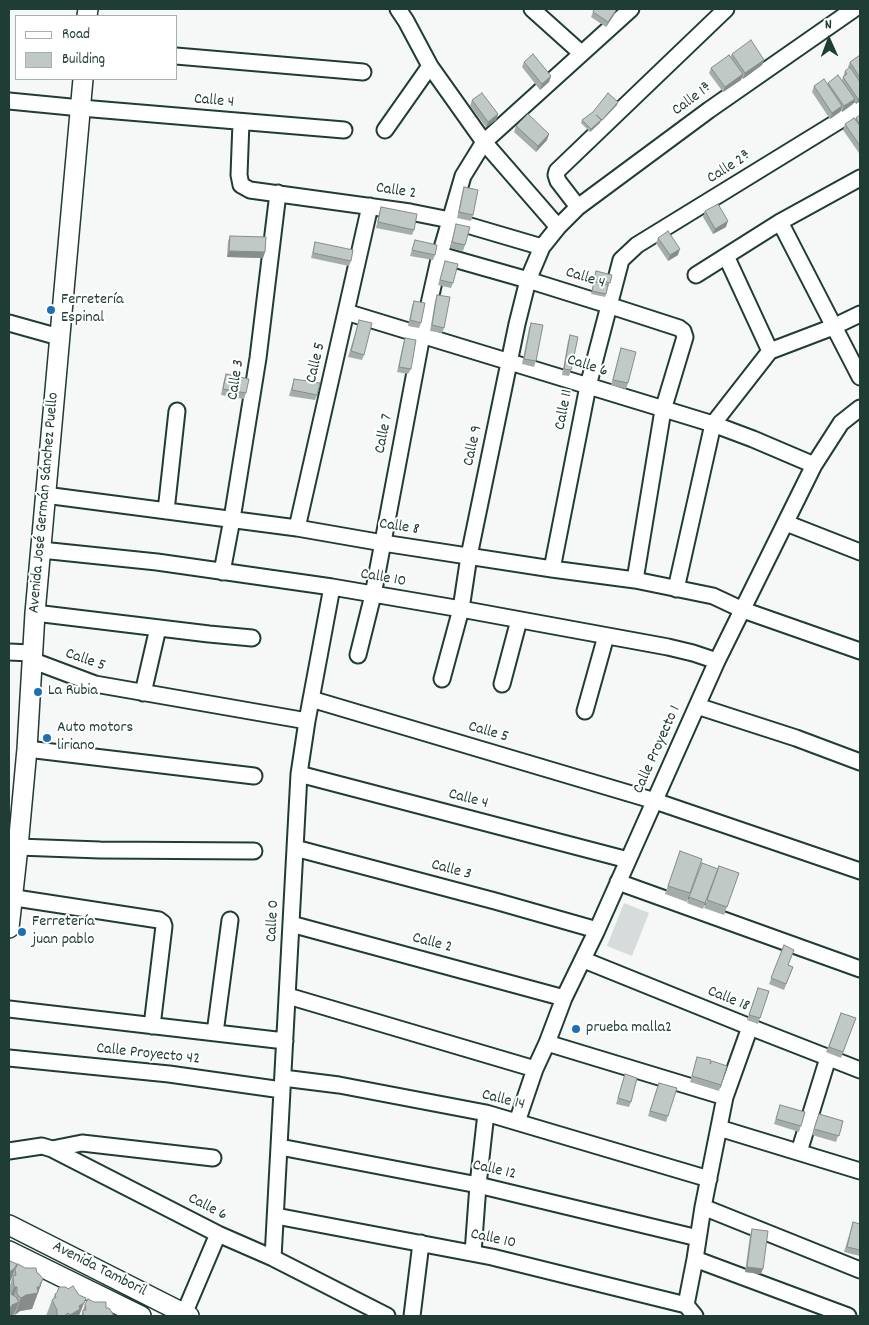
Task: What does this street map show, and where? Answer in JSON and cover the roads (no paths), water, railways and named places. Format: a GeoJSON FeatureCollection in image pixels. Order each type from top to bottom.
{"type":"FeatureCollection","features":[{"type":"Feature","properties":{"kind":"main road","name":"Avenida José Germán Sánchez Puello"},"geometry":{"type":"LineString","coordinates":[[9,928],[27,749],[35,613],[45,495],[84,80]]}},
{"type":"Feature","properties":{"kind":"main road","name":"Avenida Tamboril"},"geometry":{"type":"LineString","coordinates":[[9,1225],[186,1315]]}},
{"type":"Feature","properties":{"kind":"main road","name":"Avenida Tamboril"},"geometry":{"type":"LineString","coordinates":[[9,1251],[141,1316]]}},
{"type":"Feature","properties":{"kind":"street"},"geometry":{"type":"LineString","coordinates":[[398,9],[430,66],[484,142],[558,227]]}},
{"type":"Feature","properties":{"kind":"street"},"geometry":{"type":"LineString","coordinates":[[532,9],[581,53]]}},
{"type":"Feature","properties":{"kind":"street","name":"Calle 7"},"geometry":{"type":"LineString","coordinates":[[358,655],[372,595],[422,335],[440,255],[463,176],[484,142],[630,9]]}},
{"type":"Feature","properties":{"kind":"street"},"geometry":{"type":"LineString","coordinates":[[578,207],[558,181],[557,171],[726,9]]}},
{"type":"Feature","properties":{"kind":"street","name":"Calle 1ª"},"geometry":{"type":"LineString","coordinates":[[558,227],[578,207],[709,110],[854,9]]}},
{"type":"Feature","properties":{"kind":"street"},"geometry":{"type":"LineString","coordinates":[[178,56],[362,72]]}},
{"type":"Feature","properties":{"kind":"street"},"geometry":{"type":"LineString","coordinates":[[385,130],[430,66]]}},
{"type":"Feature","properties":{"kind":"street"},"geometry":{"type":"LineString","coordinates":[[9,101],[81,108]]}},
{"type":"Feature","properties":{"kind":"street","name":"Calle 4"},"geometry":{"type":"LineString","coordinates":[[81,108],[344,130]]}},
{"type":"Feature","properties":{"kind":"street","name":"Calle 2ª"},"geometry":{"type":"LineString","coordinates":[[621,260],[637,245],[860,108]]}},
{"type":"Feature","properties":{"kind":"street","name":"Calle 2"},"geometry":{"type":"LineString","coordinates":[[241,122],[239,175],[241,184],[250,190],[370,206],[450,220],[542,247]]}},
{"type":"Feature","properties":{"kind":"street"},"geometry":{"type":"LineString","coordinates":[[696,275],[780,222],[860,178]]}},
{"type":"Feature","properties":{"kind":"street","name":"Calle 3"},"geometry":{"type":"LineString","coordinates":[[222,572],[258,358],[278,193]]}},
{"type":"Feature","properties":{"kind":"street","name":"Calle 5"},"geometry":{"type":"LineString","coordinates":[[297,528],[370,206]]}},
{"type":"Feature","properties":{"kind":"street"},"geometry":{"type":"LineString","coordinates":[[780,222],[860,377]]}},
{"type":"Feature","properties":{"kind":"street","name":"Calle 9"},"geometry":{"type":"LineString","coordinates":[[442,679],[460,609],[509,361],[528,280],[542,247],[558,227]]}},
{"type":"Feature","properties":{"kind":"street","name":"Calle 4"},"geometry":{"type":"LineString","coordinates":[[440,255],[528,280],[679,328],[685,336],[663,410]]}},
{"type":"Feature","properties":{"kind":"street"},"geometry":{"type":"LineString","coordinates":[[726,256],[770,351]]}},
{"type":"Feature","properties":{"kind":"street","name":"Calle 11"},"geometry":{"type":"LineString","coordinates":[[552,569],[588,386],[621,260]]}},
{"type":"Feature","properties":{"kind":"street","name":"Calle 6"},"geometry":{"type":"LineString","coordinates":[[346,312],[713,424],[814,465]]}},
{"type":"Feature","properties":{"kind":"street"},"geometry":{"type":"LineString","coordinates":[[676,589],[713,424],[770,351],[833,327],[860,314]]}},
{"type":"Feature","properties":{"kind":"street"},"geometry":{"type":"LineString","coordinates":[[9,323],[59,338]]}},
{"type":"Feature","properties":{"kind":"street","name":"Calle Proyecto 1"},"geometry":{"type":"LineString","coordinates":[[517,1122],[535,1069],[548,1043],[564,998],[584,960],[717,661],[814,465],[841,423],[860,408]]}},
{"type":"Feature","properties":{"kind":"street"},"geometry":{"type":"LineString","coordinates":[[635,580],[663,410]]}},
{"type":"Feature","properties":{"kind":"street"},"geometry":{"type":"LineString","coordinates":[[166,511],[177,411]]}},
{"type":"Feature","properties":{"kind":"street","name":"Calle 8"},"geometry":{"type":"LineString","coordinates":[[45,495],[297,528],[382,543],[635,580],[713,596],[743,610],[860,651]]}},
{"type":"Feature","properties":{"kind":"street"},"geometry":{"type":"LineString","coordinates":[[786,523],[860,552]]}},
{"type":"Feature","properties":{"kind":"street","name":"Calle 10"},"geometry":{"type":"LineString","coordinates":[[41,550],[157,562],[332,587],[676,649],[717,661]]}},
{"type":"Feature","properties":{"kind":"street","name":"Calle 0"},"geometry":{"type":"LineString","coordinates":[[273,1258],[299,774],[306,721],[332,587]]}},
{"type":"Feature","properties":{"kind":"street"},"geometry":{"type":"LineString","coordinates":[[35,613],[252,638]]}},
{"type":"Feature","properties":{"kind":"street"},"geometry":{"type":"LineString","coordinates":[[502,684],[519,620]]}},
{"type":"Feature","properties":{"kind":"street"},"geometry":{"type":"LineString","coordinates":[[143,693],[158,628]]}},
{"type":"Feature","properties":{"kind":"street"},"geometry":{"type":"LineString","coordinates":[[585,712],[606,636]]}},
{"type":"Feature","properties":{"kind":"street","name":"Calle 5"},"geometry":{"type":"LineString","coordinates":[[9,652],[32,657],[95,684],[306,721]]}},
{"type":"Feature","properties":{"kind":"street","name":"Calle 5"},"geometry":{"type":"LineString","coordinates":[[311,699],[655,801],[860,871]]}},
{"type":"Feature","properties":{"kind":"street"},"geometry":{"type":"LineString","coordinates":[[697,706],[796,738],[860,762]]}},
{"type":"Feature","properties":{"kind":"street"},"geometry":{"type":"LineString","coordinates":[[27,749],[254,776]]}},
{"type":"Feature","properties":{"kind":"street","name":"Calle 4"},"geometry":{"type":"LineString","coordinates":[[299,774],[628,860]]}},
{"type":"Feature","properties":{"kind":"street"},"geometry":{"type":"LineString","coordinates":[[18,847],[100,850],[254,851]]}},
{"type":"Feature","properties":{"kind":"street","name":"Calle 3"},"geometry":{"type":"LineString","coordinates":[[295,848],[597,930]]}},
{"type":"Feature","properties":{"kind":"street"},"geometry":{"type":"LineString","coordinates":[[618,882],[860,969]]}},
{"type":"Feature","properties":{"kind":"street"},"geometry":{"type":"LineString","coordinates":[[11,897],[160,920],[164,926],[152,1026]]}},
{"type":"Feature","properties":{"kind":"street"},"geometry":{"type":"LineString","coordinates":[[215,1033],[230,920]]}},
{"type":"Feature","properties":{"kind":"street","name":"Calle 2"},"geometry":{"type":"LineString","coordinates":[[291,924],[564,998]]}},
{"type":"Feature","properties":{"kind":"street","name":"Calle 18"},"geometry":{"type":"LineString","coordinates":[[584,960],[860,1070]]}},
{"type":"Feature","properties":{"kind":"street"},"geometry":{"type":"LineString","coordinates":[[288,996],[535,1069]]}},
{"type":"Feature","properties":{"kind":"street"},"geometry":{"type":"LineString","coordinates":[[9,1009],[285,1041]]}},
{"type":"Feature","properties":{"kind":"street"},"geometry":{"type":"LineString","coordinates":[[691,1310],[698,1238],[725,1097],[750,1027]]}},
{"type":"Feature","properties":{"kind":"street"},"geometry":{"type":"LineString","coordinates":[[548,1043],[725,1097]]}},
{"type":"Feature","properties":{"kind":"street","name":"Calle Proyecto 42"},"geometry":{"type":"LineString","coordinates":[[9,1058],[283,1084]]}},
{"type":"Feature","properties":{"kind":"street"},"geometry":{"type":"LineString","coordinates":[[798,1152],[828,1058]]}},
{"type":"Feature","properties":{"kind":"street","name":"Calle 14"},"geometry":{"type":"LineString","coordinates":[[283,1084],[339,1086],[486,1113],[709,1179]]}},
{"type":"Feature","properties":{"kind":"street"},"geometry":{"type":"LineString","coordinates":[[473,1253],[486,1113]]}},
{"type":"Feature","properties":{"kind":"street"},"geometry":{"type":"LineString","coordinates":[[719,1128],[860,1171]]}},
{"type":"Feature","properties":{"kind":"street"},"geometry":{"type":"LineString","coordinates":[[52,1149],[82,1143],[213,1158]]}},
{"type":"Feature","properties":{"kind":"street","name":"Calle 6"},"geometry":{"type":"LineString","coordinates":[[9,1151],[42,1146],[52,1149],[218,1234],[273,1258],[387,1316]]}},
{"type":"Feature","properties":{"kind":"street","name":"Calle 12"},"geometry":{"type":"LineString","coordinates":[[280,1147],[478,1185],[698,1238]]}},
{"type":"Feature","properties":{"kind":"street"},"geometry":{"type":"LineString","coordinates":[[703,1207],[860,1270]]}},
{"type":"Feature","properties":{"kind":"street","name":"Calle 10"},"geometry":{"type":"LineString","coordinates":[[276,1216],[473,1253],[691,1310]]}},
{"type":"Feature","properties":{"kind":"street"},"geometry":{"type":"LineString","coordinates":[[186,1315],[218,1234]]}},
{"type":"Feature","properties":{"kind":"street"},"geometry":{"type":"LineString","coordinates":[[412,1316],[420,1243]]}},
{"type":"Feature","properties":{"kind":"street"},"geometry":{"type":"LineString","coordinates":[[696,1260],[848,1316]]}},
{"type":"Feature","properties":{"kind":"place","name":"Ferretería Espinal"},"geometry":{"type":"Point","coordinates":[51,310]}},
{"type":"Feature","properties":{"kind":"place","name":"La Rubia"},"geometry":{"type":"Point","coordinates":[38,692]}},
{"type":"Feature","properties":{"kind":"place","name":"Auto motors liriano"},"geometry":{"type":"Point","coordinates":[47,738]}},
{"type":"Feature","properties":{"kind":"place","name":"Ferretería juan pablo"},"geometry":{"type":"Point","coordinates":[22,932]}},
{"type":"Feature","properties":{"kind":"place","name":"prueba malla2"},"geometry":{"type":"Point","coordinates":[576,1029]}}]}
